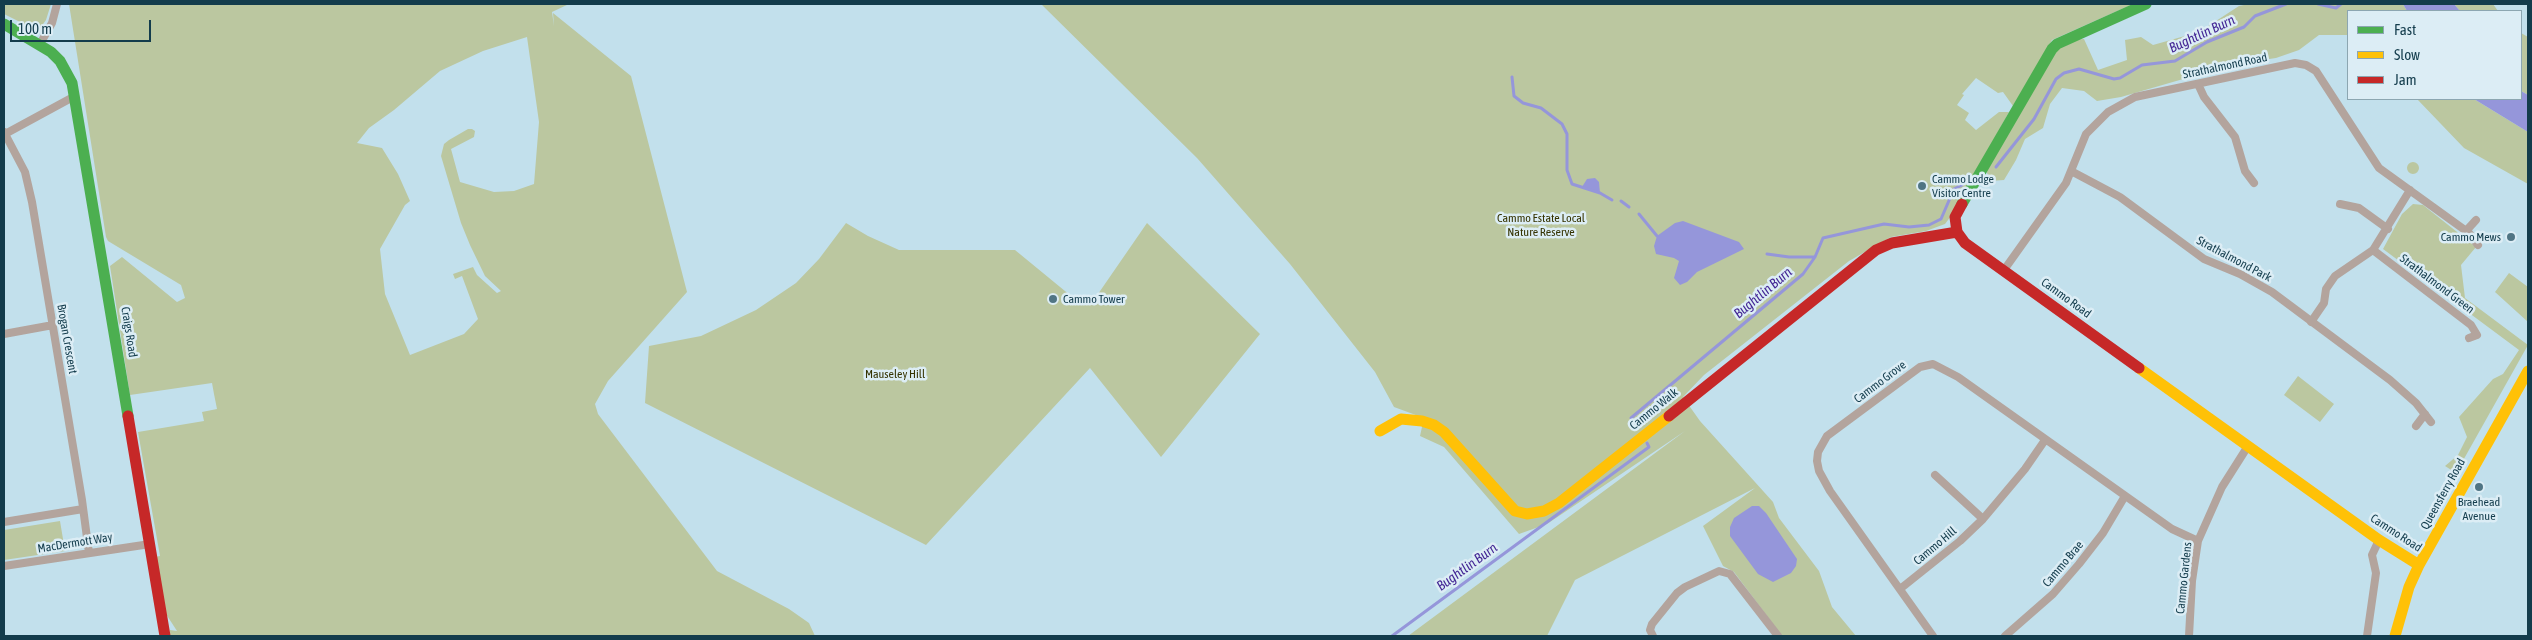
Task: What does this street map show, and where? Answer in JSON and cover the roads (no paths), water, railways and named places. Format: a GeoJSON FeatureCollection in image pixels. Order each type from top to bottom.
{"type":"FeatureCollection","features":[{"type":"Feature","properties":{"kind":"street"},"geometry":{"type":"LineString","coordinates":[[40,44],[52,23],[57,4]]}},
{"type":"Feature","properties":{"kind":"street"},"geometry":{"type":"LineString","coordinates":[[1957,232],[1955,217],[1957,212],[2052,49],[2057,44],[2146,4]]}},
{"type":"Feature","properties":{"kind":"street","name":"Craigs Road"},"geometry":{"type":"LineString","coordinates":[[4,24],[40,44],[60,61],[69,75],[75,96],[165,636]]}},
{"type":"Feature","properties":{"kind":"street","name":"Strathalmond Road"},"geometry":{"type":"LineString","coordinates":[[2004,270],[2066,183],[2086,134],[2108,112],[2135,97],[2295,63],[2306,65],[2316,71],[2325,82],[2379,168],[2466,231],[2478,244]]}},
{"type":"Feature","properties":{"kind":"street"},"geometry":{"type":"LineString","coordinates":[[2198,84],[2204,97],[2235,137],[2245,172],[2254,183]]}},
{"type":"Feature","properties":{"kind":"street"},"geometry":{"type":"LineString","coordinates":[[4,133],[75,96]]}},
{"type":"Feature","properties":{"kind":"street","name":"Brogan Crescent"},"geometry":{"type":"LineString","coordinates":[[4,133],[25,172],[84,508],[89,553]]}},
{"type":"Feature","properties":{"kind":"street","name":"Strathalmond Park"},"geometry":{"type":"LineString","coordinates":[[2071,171],[2120,197],[2204,259],[2240,274],[2272,292],[2390,380],[2416,403],[2431,422]]}},
{"type":"Feature","properties":{"kind":"street"},"geometry":{"type":"LineString","coordinates":[[2311,322],[2324,303],[2326,289],[2335,276],[2373,250],[2388,229],[2410,190]]}},
{"type":"Feature","properties":{"kind":"street"},"geometry":{"type":"LineString","coordinates":[[2340,204],[2359,208],[2388,229]]}},
{"type":"Feature","properties":{"kind":"street"},"geometry":{"type":"LineString","coordinates":[[2466,231],[2476,220]]}},
{"type":"Feature","properties":{"kind":"street","name":"Cammo Road"},"geometry":{"type":"LineString","coordinates":[[1957,232],[1965,243],[2379,540],[2419,565]]}},
{"type":"Feature","properties":{"kind":"street","name":"Cammo Walk"},"geometry":{"type":"LineString","coordinates":[[1380,431],[1401,419],[1422,421],[1434,425],[1444,432],[1515,511],[1527,514],[1544,511],[1559,503],[1594,476],[1876,250],[1892,243],[1957,232]]}},
{"type":"Feature","properties":{"kind":"street","name":"Strathalmond Green"},"geometry":{"type":"LineString","coordinates":[[2373,250],[2471,325],[2477,335],[2470,338]]}},
{"type":"Feature","properties":{"kind":"street"},"geometry":{"type":"LineString","coordinates":[[4,334],[53,325]]}},
{"type":"Feature","properties":{"kind":"street","name":"Cammo Grove"},"geometry":{"type":"LineString","coordinates":[[1933,636],[1822,479],[1819,471],[1818,452],[1827,436],[1920,367],[1934,364],[1958,378],[2172,529],[2198,541]]}},
{"type":"Feature","properties":{"kind":"street","name":"Queensferry Road"},"geometry":{"type":"LineString","coordinates":[[2395,636],[2409,586],[2419,565],[2528,370]]}},
{"type":"Feature","properties":{"kind":"street"},"geometry":{"type":"LineString","coordinates":[[2416,426],[2425,414]]}},
{"type":"Feature","properties":{"kind":"street","name":"Cammo Hill"},"geometry":{"type":"LineString","coordinates":[[1900,589],[1960,541],[1983,519],[2009,490],[2045,440]]}},
{"type":"Feature","properties":{"kind":"street","name":"Cammo Gardens"},"geometry":{"type":"LineString","coordinates":[[2189,636],[2192,581],[2198,541],[2222,487],[2248,446]]}},
{"type":"Feature","properties":{"kind":"street"},"geometry":{"type":"LineString","coordinates":[[1936,475],[1983,519]]}},
{"type":"Feature","properties":{"kind":"street","name":"Cammo Brae"},"geometry":{"type":"LineString","coordinates":[[2005,636],[2053,594],[2079,564],[2103,533],[2125,496]]}},
{"type":"Feature","properties":{"kind":"street"},"geometry":{"type":"LineString","coordinates":[[4,522],[84,508]]}},
{"type":"Feature","properties":{"kind":"street"},"geometry":{"type":"LineString","coordinates":[[2367,636],[2376,573],[2372,555],[2379,540]]}},
{"type":"Feature","properties":{"kind":"street","name":"MacDermott Way"},"geometry":{"type":"LineString","coordinates":[[4,566],[150,544]]}},
{"type":"Feature","properties":{"kind":"street"},"geometry":{"type":"LineString","coordinates":[[1653,636],[1650,630],[1652,624],[1677,593],[1719,570],[1730,574],[1778,636]]}},
{"type":"Feature","properties":{"kind":"water"},"geometry":{"type":"Polygon","coordinates":[[[2403,4],[2454,4],[2459,10],[2406,10],[2403,4]]]}},
{"type":"Feature","properties":{"kind":"water"},"geometry":{"type":"Polygon","coordinates":[[[2522,92],[2528,95],[2528,132],[2476,100],[2522,100],[2522,92]]]}},
{"type":"Feature","properties":{"kind":"water"},"geometry":{"type":"Polygon","coordinates":[[[1595,178],[1599,182],[1600,193],[1582,187],[1587,179],[1595,178]]]}},
{"type":"Feature","properties":{"kind":"water"},"geometry":{"type":"Polygon","coordinates":[[[1683,221],[1739,242],[1744,249],[1697,272],[1687,282],[1680,285],[1674,278],[1679,261],[1656,254],[1654,246],[1657,236],[1675,223],[1683,221]]]}},
{"type":"Feature","properties":{"kind":"water"},"geometry":{"type":"Polygon","coordinates":[[[1752,506],[1759,506],[1766,513],[1797,559],[1796,566],[1791,573],[1773,582],[1758,574],[1730,536],[1730,527],[1734,518],[1752,506]]]}},
{"type":"Feature","properties":{"kind":"waterway","name":"Bughtlin Burn"},"geometry":{"type":"LineString","coordinates":[[1996,167],[2034,119],[2056,79],[2064,73],[2079,69],[2114,79],[2120,78],[2142,65],[2175,61],[2207,42],[2244,27],[2255,16],[2286,4]]}},
{"type":"Feature","properties":{"kind":"waterway","name":"Bughtlin Burn"},"geometry":{"type":"LineString","coordinates":[[2318,4],[2336,8],[2341,4]]}},
{"type":"Feature","properties":{"kind":"waterway"},"geometry":{"type":"LineString","coordinates":[[1512,77],[1514,96],[1523,103],[1541,108],[1562,124],[1567,134],[1567,170],[1572,184],[1600,193],[1612,200]]}},
{"type":"Feature","properties":{"kind":"waterway","name":"Bughtlin Burn"},"geometry":{"type":"LineString","coordinates":[[1634,423],[1631,418],[1803,274],[1815,257],[1823,238],[1884,224],[1909,227],[1929,225],[1941,219],[1954,189],[1962,185]]}},
{"type":"Feature","properties":{"kind":"waterway"},"geometry":{"type":"LineString","coordinates":[[1621,201],[1629,207]]}},
{"type":"Feature","properties":{"kind":"waterway"},"geometry":{"type":"LineString","coordinates":[[1639,214],[1657,236]]}},
{"type":"Feature","properties":{"kind":"waterway"},"geometry":{"type":"LineString","coordinates":[[1767,254],[1789,257],[1815,257]]}},
{"type":"Feature","properties":{"kind":"waterway","name":"Bughtlin Burn"},"geometry":{"type":"LineString","coordinates":[[1392,636],[1649,447],[1647,443]]}},
{"type":"Feature","properties":{"kind":"place","name":"Cammo Lodge Visitor Centre"},"geometry":{"type":"Point","coordinates":[1922,186]}},
{"type":"Feature","properties":{"kind":"place","name":"Cammo Mews"},"geometry":{"type":"Point","coordinates":[2511,237]}},
{"type":"Feature","properties":{"kind":"place","name":"Cammo Tower"},"geometry":{"type":"Point","coordinates":[1053,299]}},
{"type":"Feature","properties":{"kind":"place","name":"Braehead Avenue"},"geometry":{"type":"Point","coordinates":[2479,487]}},
{"type":"Feature","properties":{"kind":"park label","name":"Cammo Estate Local Nature Reserve"},"geometry":{"type":"Point","coordinates":[1541,225]}},
{"type":"Feature","properties":{"kind":"park label","name":"Mauseley Hill"},"geometry":{"type":"Point","coordinates":[895,374]}}]}
